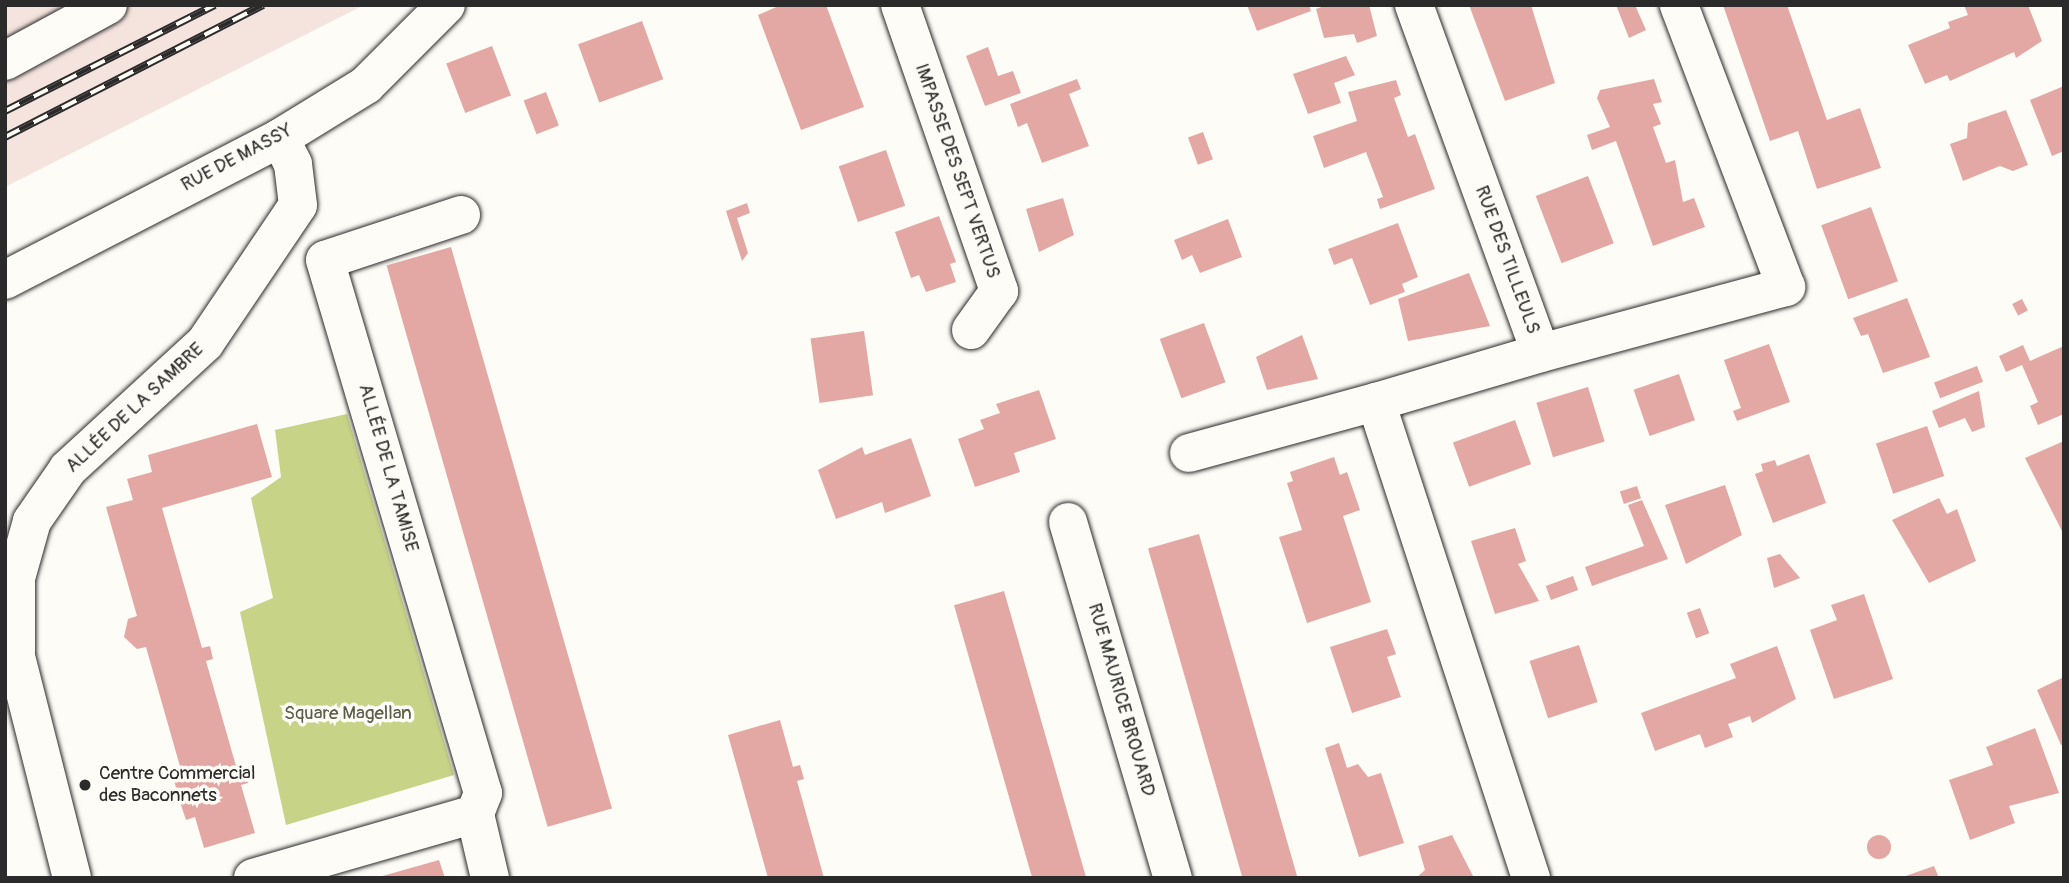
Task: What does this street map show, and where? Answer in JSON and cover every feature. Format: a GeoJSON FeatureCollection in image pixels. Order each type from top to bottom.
{"type":"FeatureCollection","features":[{"type":"Feature","properties":{"kind":"street"},"geometry":{"type":"LineString","coordinates":[[5,61],[108,5]]}},
{"type":"Feature","properties":{"kind":"street","name":"RUE DE MASSY"},"geometry":{"type":"LineString","coordinates":[[5,280],[279,138],[366,85],[446,5]]}},
{"type":"Feature","properties":{"kind":"street","name":"IMPASSE DES SEPT VERTUS"},"geometry":{"type":"LineString","coordinates":[[900,5],[999,291],[971,330]]}},
{"type":"Feature","properties":{"kind":"street","name":"RUE DES TILLEULS"},"geometry":{"type":"LineString","coordinates":[[1189,453],[1541,353],[1413,5]]}},
{"type":"Feature","properties":{"kind":"street"},"geometry":{"type":"LineString","coordinates":[[1541,353],[1786,288],[1679,5]]}},
{"type":"Feature","properties":{"kind":"street","name":"ALLÉE DE LA SAMBRE"},"geometry":{"type":"LineString","coordinates":[[63,875],[11,657],[16,578],[32,521],[68,469],[205,343],[298,205],[293,164],[279,138]]}},
{"type":"Feature","properties":{"kind":"street","name":"ALLÉE DE LA TAMISE"},"geometry":{"type":"LineString","coordinates":[[461,215],[325,260],[483,793],[475,814]]}},
{"type":"Feature","properties":{"kind":"street"},"geometry":{"type":"LineString","coordinates":[[1376,402],[1531,878]]}},
{"type":"Feature","properties":{"kind":"street","name":"RUE MAURICE BROUARD"},"geometry":{"type":"LineString","coordinates":[[1068,522],[1173,878]]}},
{"type":"Feature","properties":{"kind":"street"},"geometry":{"type":"LineString","coordinates":[[253,878],[475,814],[490,878]]}},
{"type":"Feature","properties":{"kind":"shaded area"},"geometry":{"type":"Polygon","coordinates":[[[5,5],[364,5],[5,187],[5,5]]]}},
{"type":"Feature","properties":{"kind":"green space","name":"Square Magellan"},"geometry":{"type":"Polygon","coordinates":[[[347,414],[454,775],[286,825],[240,612],[273,598],[251,498],[281,477],[275,430],[347,414]]]}},
{"type":"Feature","properties":{"kind":"building"},"geometry":{"type":"Polygon","coordinates":[[[781,5],[826,5],[864,107],[801,130],[758,15],[781,5]]]}},
{"type":"Feature","properties":{"kind":"building"},"geometry":{"type":"Polygon","coordinates":[[[1247,5],[1309,5],[1311,11],[1257,31],[1247,5]]]}},
{"type":"Feature","properties":{"kind":"building"},"geometry":{"type":"Polygon","coordinates":[[[1327,5],[1369,5],[1377,36],[1357,43],[1354,34],[1324,38],[1316,9],[1327,5]]]}},
{"type":"Feature","properties":{"kind":"building"},"geometry":{"type":"Polygon","coordinates":[[[1469,5],[1531,5],[1555,83],[1505,101],[1469,5]]]}},
{"type":"Feature","properties":{"kind":"building"},"geometry":{"type":"Polygon","coordinates":[[[1616,5],[1635,5],[1646,30],[1629,38],[1616,5]]]}},
{"type":"Feature","properties":{"kind":"building"},"geometry":{"type":"Polygon","coordinates":[[[1723,5],[1787,5],[1827,120],[1860,108],[1881,168],[1817,189],[1798,131],[1770,141],[1723,5]]]}},
{"type":"Feature","properties":{"kind":"building"},"geometry":{"type":"Polygon","coordinates":[[[1964,5],[2028,5],[2042,41],[2016,58],[2014,52],[1950,81],[1947,75],[1925,84],[1908,45],[1950,28],[1948,22],[1968,15],[1964,5]]]}},
{"type":"Feature","properties":{"kind":"building"},"geometry":{"type":"Polygon","coordinates":[[[642,21],[663,79],[599,103],[578,44],[642,21]]]}},
{"type":"Feature","properties":{"kind":"building"},"geometry":{"type":"Polygon","coordinates":[[[492,46],[511,95],[465,113],[446,64],[492,46]]]}},
{"type":"Feature","properties":{"kind":"building"},"geometry":{"type":"Polygon","coordinates":[[[988,47],[998,76],[1013,71],[1021,93],[985,106],[966,56],[988,47]]]}},
{"type":"Feature","properties":{"kind":"building"},"geometry":{"type":"Polygon","coordinates":[[[1346,56],[1355,75],[1334,83],[1341,103],[1308,114],[1293,74],[1346,56]]]}},
{"type":"Feature","properties":{"kind":"building"},"geometry":{"type":"Polygon","coordinates":[[[1077,79],[1081,89],[1069,94],[1089,146],[1042,163],[1027,123],[1018,127],[1010,104],[1077,79]]]}},
{"type":"Feature","properties":{"kind":"building"},"geometry":{"type":"Polygon","coordinates":[[[1654,79],[1662,102],[1653,104],[1661,124],[1653,127],[1666,163],[1675,160],[1683,202],[1694,198],[1705,227],[1653,246],[1616,141],[1592,150],[1587,135],[1610,127],[1597,98],[1600,90],[1654,79]]]}},
{"type":"Feature","properties":{"kind":"building"},"geometry":{"type":"Polygon","coordinates":[[[1396,80],[1401,95],[1394,98],[1408,137],[1415,134],[1435,189],[1380,209],[1377,199],[1383,197],[1366,152],[1324,168],[1313,136],[1357,121],[1348,92],[1396,80]]]}},
{"type":"Feature","properties":{"kind":"building"},"geometry":{"type":"Polygon","coordinates":[[[2064,86],[2064,151],[2052,156],[2030,100],[2064,86]]]}},
{"type":"Feature","properties":{"kind":"building"},"geometry":{"type":"Polygon","coordinates":[[[546,92],[559,126],[536,134],[524,101],[546,92]]]}},
{"type":"Feature","properties":{"kind":"building"},"geometry":{"type":"Polygon","coordinates":[[[2006,110],[2028,165],[2013,171],[2000,166],[1963,181],[1950,144],[1967,138],[1968,123],[2006,110]]]}},
{"type":"Feature","properties":{"kind":"building"},"geometry":{"type":"Polygon","coordinates":[[[1203,132],[1213,159],[1198,165],[1188,137],[1203,132]]]}},
{"type":"Feature","properties":{"kind":"building"},"geometry":{"type":"Polygon","coordinates":[[[886,150],[905,206],[858,222],[839,166],[886,150]]]}},
{"type":"Feature","properties":{"kind":"building"},"geometry":{"type":"Polygon","coordinates":[[[1588,176],[1614,243],[1562,263],[1536,196],[1588,176]]]}},
{"type":"Feature","properties":{"kind":"building"},"geometry":{"type":"Polygon","coordinates":[[[1063,198],[1074,235],[1039,252],[1026,209],[1063,198]]]}},
{"type":"Feature","properties":{"kind":"building"},"geometry":{"type":"Polygon","coordinates":[[[747,203],[750,213],[737,218],[748,253],[742,261],[726,211],[747,203]]]}},
{"type":"Feature","properties":{"kind":"building"},"geometry":{"type":"Polygon","coordinates":[[[1871,207],[1898,281],[1848,299],[1821,225],[1871,207]]]}},
{"type":"Feature","properties":{"kind":"building"},"geometry":{"type":"Polygon","coordinates":[[[939,216],[956,262],[950,264],[956,282],[926,292],[919,275],[911,278],[895,232],[939,216]]]}},
{"type":"Feature","properties":{"kind":"building"},"geometry":{"type":"Polygon","coordinates":[[[1228,219],[1242,257],[1200,273],[1192,255],[1182,260],[1174,240],[1228,219]]]}},
{"type":"Feature","properties":{"kind":"building"},"geometry":{"type":"Polygon","coordinates":[[[1398,223],[1418,277],[1402,284],[1405,292],[1370,305],[1352,258],[1334,265],[1328,249],[1398,223]]]}},
{"type":"Feature","properties":{"kind":"building"},"geometry":{"type":"Polygon","coordinates":[[[451,247],[612,808],[548,827],[387,265],[451,247]]]}},
{"type":"Feature","properties":{"kind":"building"},"geometry":{"type":"Polygon","coordinates":[[[1469,273],[1490,326],[1408,341],[1398,299],[1469,273]]]}},
{"type":"Feature","properties":{"kind":"building"},"geometry":{"type":"Polygon","coordinates":[[[1907,298],[1930,357],[1883,373],[1868,334],[1861,336],[1853,318],[1907,298]]]}},
{"type":"Feature","properties":{"kind":"building"},"geometry":{"type":"Polygon","coordinates":[[[2022,299],[2028,311],[2018,316],[2012,304],[2022,299]]]}},
{"type":"Feature","properties":{"kind":"building"},"geometry":{"type":"Polygon","coordinates":[[[1204,323],[1226,382],[1181,398],[1160,339],[1204,323]]]}},
{"type":"Feature","properties":{"kind":"building"},"geometry":{"type":"Polygon","coordinates":[[[864,331],[873,395],[820,403],[811,339],[864,331]]]}},
{"type":"Feature","properties":{"kind":"building"},"geometry":{"type":"Polygon","coordinates":[[[1302,335],[1318,379],[1267,390],[1256,357],[1302,335]]]}},
{"type":"Feature","properties":{"kind":"building"},"geometry":{"type":"Polygon","coordinates":[[[1769,344],[1790,402],[1737,421],[1733,411],[1741,408],[1724,360],[1769,344]]]}},
{"type":"Feature","properties":{"kind":"building"},"geometry":{"type":"Polygon","coordinates":[[[2023,345],[2030,361],[2064,346],[2064,414],[2038,425],[2030,406],[2038,402],[2022,365],[2006,372],[1999,356],[2023,345]]]}},
{"type":"Feature","properties":{"kind":"building"},"geometry":{"type":"Polygon","coordinates":[[[1977,366],[1983,382],[1940,398],[1934,382],[1977,366]]]}},
{"type":"Feature","properties":{"kind":"building"},"geometry":{"type":"Polygon","coordinates":[[[1679,374],[1695,420],[1650,436],[1634,390],[1679,374]]]}},
{"type":"Feature","properties":{"kind":"building"},"geometry":{"type":"Polygon","coordinates":[[[1588,387],[1605,442],[1553,457],[1536,403],[1588,387]]]}},
{"type":"Feature","properties":{"kind":"building"},"geometry":{"type":"Polygon","coordinates":[[[1039,390],[1056,439],[1014,453],[1020,472],[975,487],[958,439],[984,429],[980,420],[1000,413],[996,404],[1039,390]]]}},
{"type":"Feature","properties":{"kind":"building"},"geometry":{"type":"Polygon","coordinates":[[[1979,391],[1985,427],[1972,432],[1965,418],[1939,428],[1932,411],[1979,391]]]}},
{"type":"Feature","properties":{"kind":"building"},"geometry":{"type":"Polygon","coordinates":[[[1515,420],[1531,464],[1469,487],[1453,443],[1515,420]]]}},
{"type":"Feature","properties":{"kind":"building"},"geometry":{"type":"Polygon","coordinates":[[[257,424],[272,477],[162,508],[202,648],[210,646],[213,659],[206,661],[238,773],[245,771],[248,783],[241,785],[255,833],[204,848],[195,817],[186,820],[178,796],[172,772],[181,770],[146,647],[137,649],[124,637],[128,619],[137,616],[106,507],[133,500],[127,479],[152,472],[148,455],[257,424]]]}},
{"type":"Feature","properties":{"kind":"building"},"geometry":{"type":"Polygon","coordinates":[[[1927,426],[1944,476],[1893,494],[1876,444],[1927,426]]]}},
{"type":"Feature","properties":{"kind":"building"},"geometry":{"type":"Polygon","coordinates":[[[911,438],[931,496],[885,513],[882,502],[836,519],[818,470],[862,447],[865,455],[911,438]]]}},
{"type":"Feature","properties":{"kind":"building"},"geometry":{"type":"Polygon","coordinates":[[[2064,441],[2064,535],[2025,458],[2064,441]]]}},
{"type":"Feature","properties":{"kind":"building"},"geometry":{"type":"Polygon","coordinates":[[[1809,454],[1826,503],[1773,523],[1755,474],[1763,471],[1761,464],[1775,460],[1777,466],[1809,454]]]}},
{"type":"Feature","properties":{"kind":"building"},"geometry":{"type":"Polygon","coordinates":[[[1334,457],[1340,475],[1347,472],[1360,510],[1343,516],[1371,602],[1307,623],[1279,537],[1302,530],[1287,483],[1293,481],[1290,472],[1334,457]]]}},
{"type":"Feature","properties":{"kind":"building"},"geometry":{"type":"Polygon","coordinates":[[[1725,485],[1742,535],[1686,564],[1665,505],[1725,485]]]}},
{"type":"Feature","properties":{"kind":"building"},"geometry":{"type":"Polygon","coordinates":[[[1637,486],[1641,498],[1624,504],[1620,492],[1637,486]]]}},
{"type":"Feature","properties":{"kind":"building"},"geometry":{"type":"Polygon","coordinates":[[[1939,498],[1947,514],[1957,509],[1976,561],[1929,583],[1892,520],[1939,498]]]}},
{"type":"Feature","properties":{"kind":"building"},"geometry":{"type":"Polygon","coordinates":[[[1642,500],[1668,559],[1592,586],[1585,567],[1644,546],[1628,505],[1642,500]]]}},
{"type":"Feature","properties":{"kind":"building"},"geometry":{"type":"Polygon","coordinates":[[[1515,528],[1526,561],[1518,564],[1539,601],[1495,614],[1471,541],[1515,528]]]}},
{"type":"Feature","properties":{"kind":"building"},"geometry":{"type":"Polygon","coordinates":[[[1199,534],[1298,878],[1243,878],[1148,549],[1199,534]]]}},
{"type":"Feature","properties":{"kind":"building"},"geometry":{"type":"Polygon","coordinates":[[[1780,554],[1800,578],[1774,588],[1767,558],[1780,554]]]}},
{"type":"Feature","properties":{"kind":"building"},"geometry":{"type":"Polygon","coordinates":[[[1573,576],[1578,590],[1551,600],[1546,586],[1573,576]]]}},
{"type":"Feature","properties":{"kind":"building"},"geometry":{"type":"Polygon","coordinates":[[[1004,591],[1086,878],[1032,878],[954,605],[1004,591]]]}},
{"type":"Feature","properties":{"kind":"building"},"geometry":{"type":"Polygon","coordinates":[[[1864,594],[1893,679],[1834,699],[1810,630],[1837,620],[1831,605],[1864,594]]]}},
{"type":"Feature","properties":{"kind":"building"},"geometry":{"type":"Polygon","coordinates":[[[1700,608],[1709,633],[1696,638],[1687,613],[1700,608]]]}},
{"type":"Feature","properties":{"kind":"building"},"geometry":{"type":"Polygon","coordinates":[[[1387,629],[1396,654],[1387,657],[1401,697],[1352,713],[1330,647],[1387,629]]]}},
{"type":"Feature","properties":{"kind":"building"},"geometry":{"type":"Polygon","coordinates":[[[1579,645],[1598,702],[1548,718],[1530,661],[1579,645]]]}},
{"type":"Feature","properties":{"kind":"building"},"geometry":{"type":"Polygon","coordinates":[[[1777,646],[1796,699],[1752,723],[1750,716],[1728,724],[1733,737],[1705,748],[1700,734],[1655,751],[1641,713],[1736,678],[1730,664],[1777,646]]]}},
{"type":"Feature","properties":{"kind":"building"},"geometry":{"type":"Polygon","coordinates":[[[2064,677],[2064,744],[2061,745],[2037,690],[2064,677]]]}},
{"type":"Feature","properties":{"kind":"building"},"geometry":{"type":"Polygon","coordinates":[[[780,720],[793,767],[800,765],[804,779],[797,781],[824,878],[768,878],[728,735],[780,720]]]}},
{"type":"Feature","properties":{"kind":"building"},"geometry":{"type":"Polygon","coordinates":[[[2035,728],[2059,793],[2009,806],[2015,823],[1970,840],[1949,780],[1993,765],[1986,747],[2035,728]]]}},
{"type":"Feature","properties":{"kind":"building"},"geometry":{"type":"Polygon","coordinates":[[[1339,743],[1347,768],[1358,764],[1368,777],[1381,773],[1404,843],[1359,857],[1325,748],[1339,743]]]}},
{"type":"Feature","properties":{"kind":"building"},"geometry":{"type":"Polygon","coordinates":[[[1452,835],[1474,878],[1416,878],[1425,870],[1418,846],[1452,835]]]}},
{"type":"Feature","properties":{"kind":"building"},"geometry":{"type":"Polygon","coordinates":[[[1879,835],[1890,842],[1891,847],[1884,858],[1879,859],[1868,852],[1867,847],[1874,836],[1879,835]]]}},
{"type":"Feature","properties":{"kind":"building"},"geometry":{"type":"Polygon","coordinates":[[[439,860],[445,878],[379,878],[379,877],[439,860]]]}},
{"type":"Feature","properties":{"kind":"building"},"geometry":{"type":"Polygon","coordinates":[[[1934,866],[1939,878],[1903,878],[1903,877],[1934,866]]]}},
{"type":"Feature","properties":{"kind":"railway"},"geometry":{"type":"LineString","coordinates":[[5,111],[215,5]]}},
{"type":"Feature","properties":{"kind":"railway"},"geometry":{"type":"LineString","coordinates":[[5,137],[263,5]]}},
{"type":"Feature","properties":{"kind":"place","name":"Centre Commercial des Baconnets"},"geometry":{"type":"Point","coordinates":[85,785]}}]}
